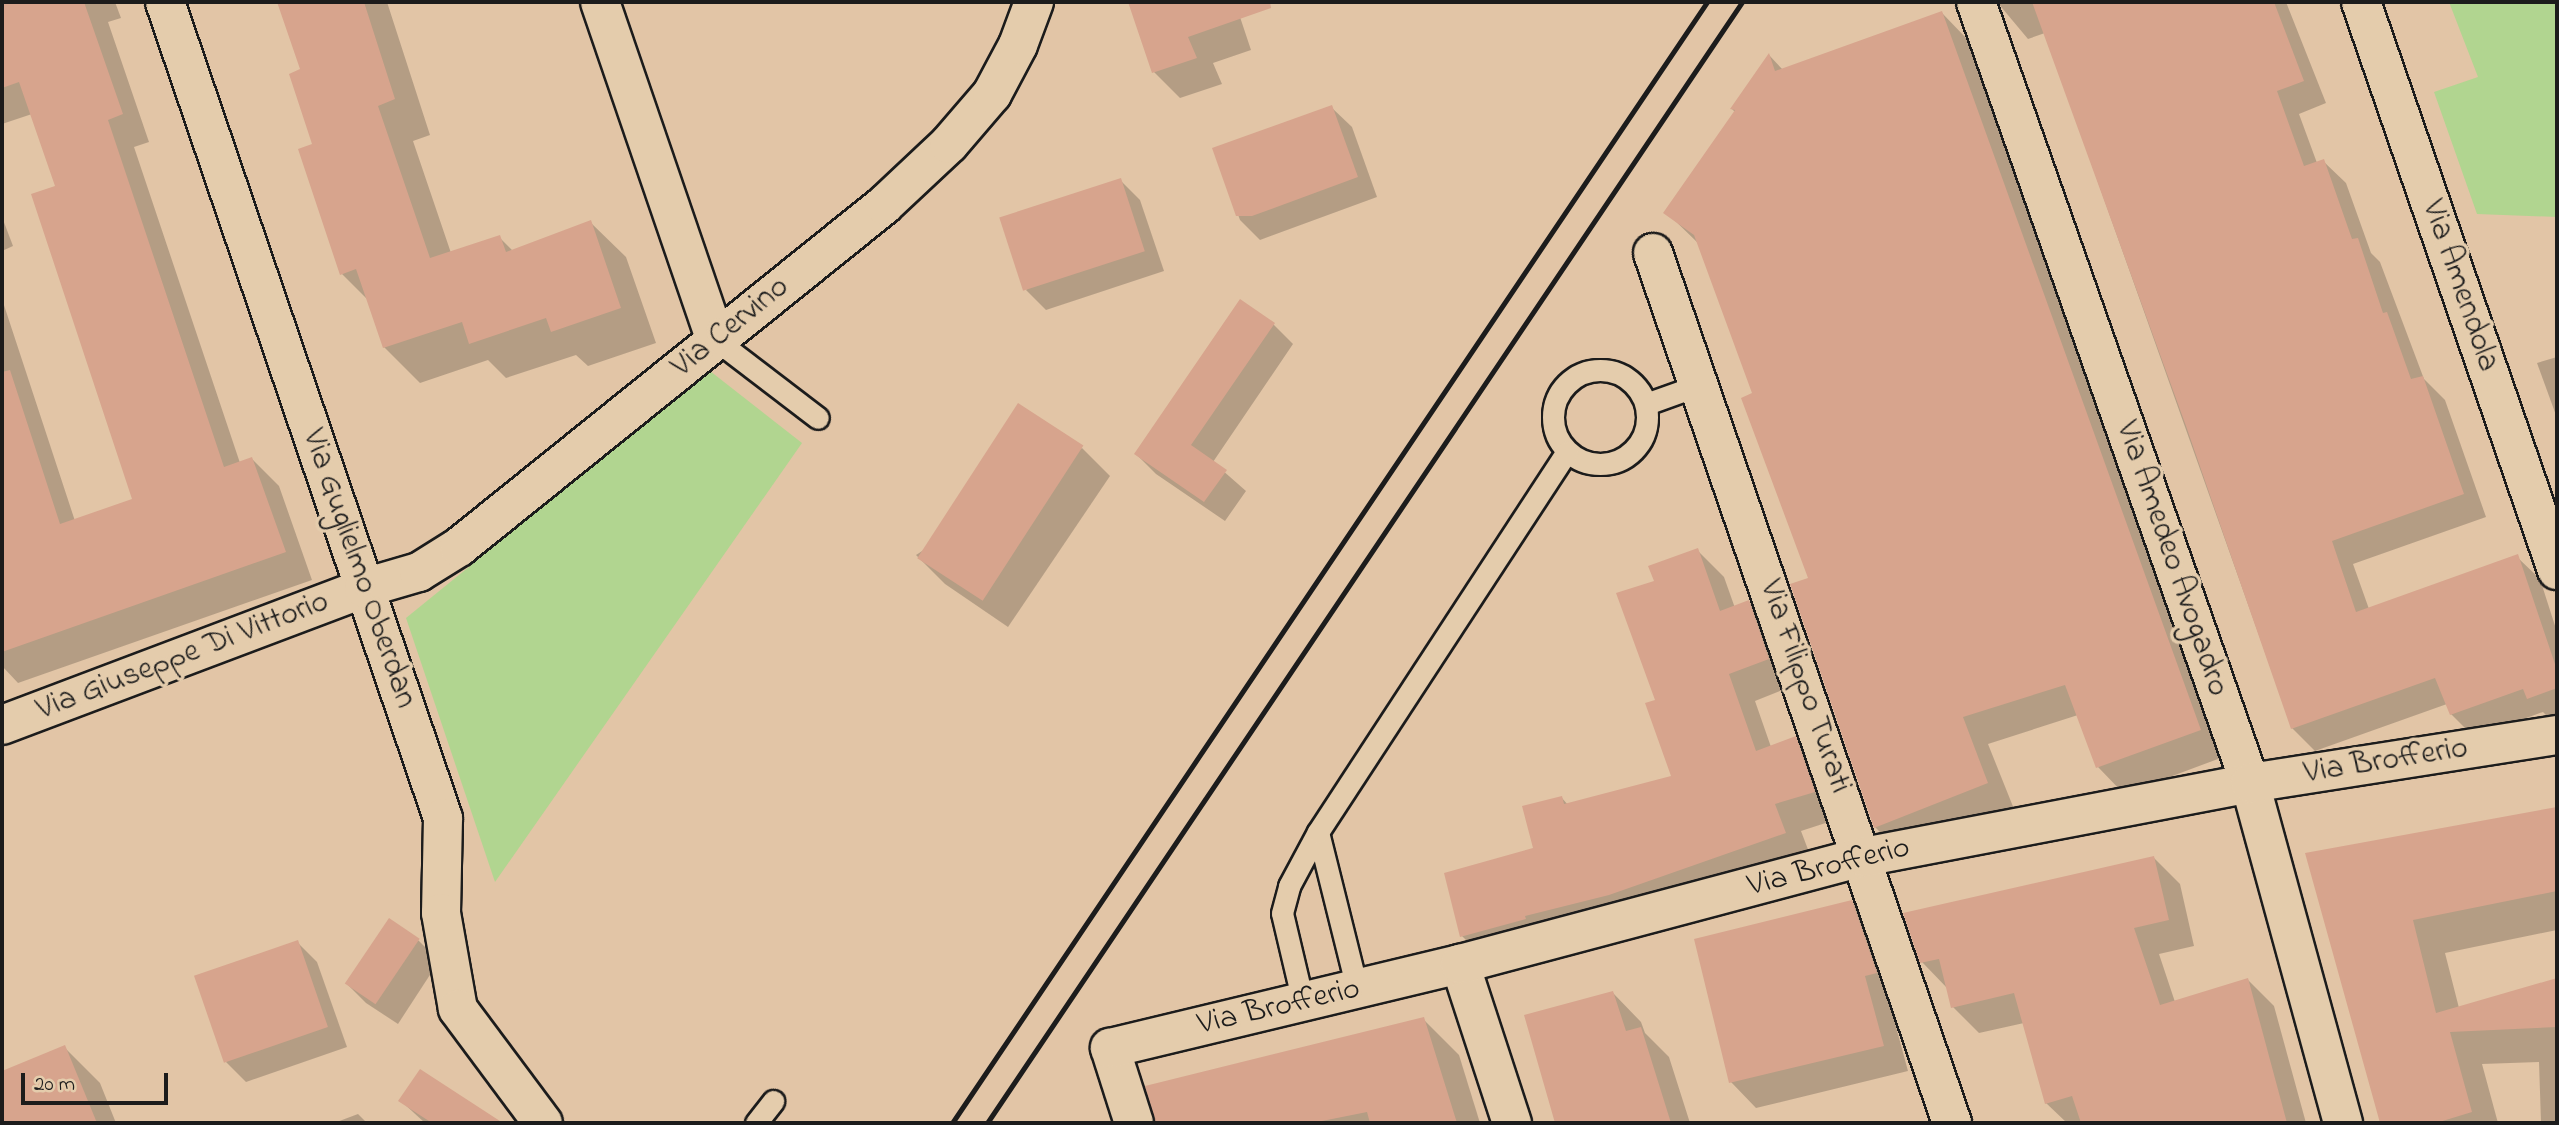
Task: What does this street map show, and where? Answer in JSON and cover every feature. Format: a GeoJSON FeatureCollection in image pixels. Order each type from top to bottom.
{"type":"FeatureCollection","features":[{"type":"Feature","properties":{"kind":"street","name":"Via Guglielmo Oberdan"},"geometry":{"type":"LineString","coordinates":[[165,2],[443,818],[441,913],[458,1009],[543,1123]]}},
{"type":"Feature","properties":{"kind":"street"},"geometry":{"type":"LineString","coordinates":[[600,2],[716,340]]}},
{"type":"Feature","properties":{"kind":"street","name":"Via Cervino"},"geometry":{"type":"LineString","coordinates":[[364,588],[419,572],[459,547],[884,205],[949,144],[992,94],[1018,45],[1034,2]]}},
{"type":"Feature","properties":{"kind":"street","name":"Via Amedeo Avogadro"},"geometry":{"type":"LineString","coordinates":[[1976,2],[2250,783],[2343,1123]]}},
{"type":"Feature","properties":{"kind":"street","name":"Via Amendola"},"geometry":{"type":"LineString","coordinates":[[2361,2],[2557,570]]}},
{"type":"Feature","properties":{"kind":"street","name":"Via Filippo Turati"},"geometry":{"type":"LineString","coordinates":[[1653,253],[1863,857],[1952,1123]]}},
{"type":"Feature","properties":{"kind":"street","name":"Via Giuseppe Di Vittorio"},"geometry":{"type":"LineString","coordinates":[[2,725],[364,588]]}},
{"type":"Feature","properties":{"kind":"street","name":"Via Brofferio"},"geometry":{"type":"LineString","coordinates":[[1134,1123],[1110,1048],[1460,964],[1863,857],[2250,783],[2557,735]]}},
{"type":"Feature","properties":{"kind":"street"},"geometry":{"type":"LineString","coordinates":[[1460,964],[1512,1123]]}},
{"type":"Feature","properties":{"kind":"lane"},"geometry":{"type":"LineString","coordinates":[[716,340],[818,418]]}},
{"type":"Feature","properties":{"kind":"lane"},"geometry":{"type":"LineString","coordinates":[[1586,371],[1611,371],[1632,383],[1646,404],[1646,429],[1634,450],[1613,463],[1588,464],[1567,452],[1554,431],[1553,406],[1565,385],[1586,371]]}},
{"type":"Feature","properties":{"kind":"lane"},"geometry":{"type":"LineString","coordinates":[[1646,404],[1699,385]]}},
{"type":"Feature","properties":{"kind":"lane"},"geometry":{"type":"LineString","coordinates":[[1303,1002],[1282,913],[1289,886],[1318,832],[1567,452]]}},
{"type":"Feature","properties":{"kind":"lane"},"geometry":{"type":"LineString","coordinates":[[1318,832],[1356,989]]}},
{"type":"Feature","properties":{"kind":"lane"},"geometry":{"type":"LineString","coordinates":[[756,1123],[773,1101]]}},
{"type":"Feature","properties":{"kind":"green space"},"geometry":{"type":"Polygon","coordinates":[[[2449,2],[2557,2],[2557,217],[2477,214],[2434,92],[2478,77],[2449,2]]]}},
{"type":"Feature","properties":{"kind":"green space"},"geometry":{"type":"Polygon","coordinates":[[[710,371],[802,443],[495,882],[406,618],[710,371]]]}},
{"type":"Feature","properties":{"kind":"building"},"geometry":{"type":"Polygon","coordinates":[[[2,2],[84,2],[123,114],[108,120],[224,467],[252,457],[286,552],[2,652],[2,372],[10,370],[60,524],[132,499],[31,194],[55,186],[19,82],[2,88],[2,2]]]}},
{"type":"Feature","properties":{"kind":"building"},"geometry":{"type":"Polygon","coordinates":[[[277,2],[364,2],[395,99],[378,106],[430,258],[500,235],[506,252],[591,220],[621,308],[551,332],[546,318],[469,344],[462,322],[383,348],[356,269],[340,275],[298,149],[312,144],[289,74],[300,69],[277,2]]]}},
{"type":"Feature","properties":{"kind":"building"},"geometry":{"type":"Polygon","coordinates":[[[1128,2],[1270,2],[1271,8],[1188,37],[1197,58],[1152,73],[1128,2]]]}},
{"type":"Feature","properties":{"kind":"building"},"geometry":{"type":"Polygon","coordinates":[[[2032,2],[2274,2],[2304,81],[2277,91],[2304,166],[2324,159],[2352,239],[2358,238],[2383,313],[2387,312],[2411,379],[2423,376],[2464,494],[2332,541],[2356,612],[2518,554],[2557,670],[2557,688],[2527,699],[2523,689],[2450,715],[2435,678],[2291,729],[2186,426],[2032,2]]]}},
{"type":"Feature","properties":{"kind":"building"},"geometry":{"type":"Polygon","coordinates":[[[1942,11],[2201,730],[2096,768],[2065,685],[1963,717],[1988,783],[1874,828],[1790,584],[1808,578],[1741,398],[1752,393],[1694,235],[1663,213],[1735,110],[1730,109],[1769,53],[1775,71],[1942,11]]]}},
{"type":"Feature","properties":{"kind":"building"},"geometry":{"type":"Polygon","coordinates":[[[1332,105],[1358,177],[1252,216],[1236,216],[1212,148],[1332,105]]]}},
{"type":"Feature","properties":{"kind":"building"},"geometry":{"type":"Polygon","coordinates":[[[1121,178],[1145,251],[1023,291],[999,218],[1121,178]]]}},
{"type":"Feature","properties":{"kind":"building"},"geometry":{"type":"Polygon","coordinates":[[[1240,299],[1275,323],[1191,445],[1227,470],[1204,502],[1134,454],[1240,299]]]}},
{"type":"Feature","properties":{"kind":"building"},"geometry":{"type":"Polygon","coordinates":[[[1018,403],[1083,445],[983,601],[917,558],[1018,403]]]}},
{"type":"Feature","properties":{"kind":"building"},"geometry":{"type":"Polygon","coordinates":[[[1698,548],[1720,611],[1749,600],[1769,659],[1729,674],[1756,751],[1796,736],[1815,792],[1775,804],[1786,833],[1609,895],[1525,916],[1526,919],[1460,937],[1444,873],[1533,848],[1522,806],[1562,796],[1564,804],[1671,776],[1645,703],[1655,700],[1616,593],[1654,581],[1648,566],[1698,548]]]}},
{"type":"Feature","properties":{"kind":"building"},"geometry":{"type":"Polygon","coordinates":[[[2557,807],[2557,891],[2413,920],[2436,1013],[2557,978],[2557,1027],[2450,1032],[2472,1112],[2436,1123],[2380,1123],[2305,853],[2557,807]]]}},
{"type":"Feature","properties":{"kind":"building"},"geometry":{"type":"Polygon","coordinates":[[[2154,856],[2169,920],[2134,928],[2160,1005],[2248,978],[2287,1123],[2081,1123],[2072,1096],[2045,1104],[2014,993],[1951,1008],[1939,959],[1920,963],[1903,913],[2154,856]]]}},
{"type":"Feature","properties":{"kind":"building"},"geometry":{"type":"Polygon","coordinates":[[[1852,900],[1877,973],[1865,976],[1884,1046],[1729,1083],[1694,939],[1852,900]]]}},
{"type":"Feature","properties":{"kind":"building"},"geometry":{"type":"Polygon","coordinates":[[[389,918],[420,939],[375,1004],[345,983],[389,918]]]}},
{"type":"Feature","properties":{"kind":"building"},"geometry":{"type":"Polygon","coordinates":[[[298,940],[328,1027],[224,1063],[194,976],[298,940]]]}},
{"type":"Feature","properties":{"kind":"building"},"geometry":{"type":"Polygon","coordinates":[[[1613,991],[1626,1031],[1641,1027],[1671,1123],[1555,1123],[1524,1015],[1613,991]]]}},
{"type":"Feature","properties":{"kind":"building"},"geometry":{"type":"Polygon","coordinates":[[[1424,1017],[1457,1123],[1370,1123],[1367,1112],[1312,1123],[1155,1123],[1145,1086],[1424,1017]]]}},
{"type":"Feature","properties":{"kind":"building"},"geometry":{"type":"Polygon","coordinates":[[[65,1045],[97,1123],[2,1123],[2,1071],[65,1045]]]}},
{"type":"Feature","properties":{"kind":"building"},"geometry":{"type":"Polygon","coordinates":[[[420,1069],[503,1123],[432,1123],[398,1101],[420,1069]]]}},
{"type":"Feature","properties":{"kind":"railway"},"geometry":{"type":"LineString","coordinates":[[952,1123],[1707,2]]}},
{"type":"Feature","properties":{"kind":"railway"},"geometry":{"type":"LineString","coordinates":[[987,1123],[1742,2]]}}]}
